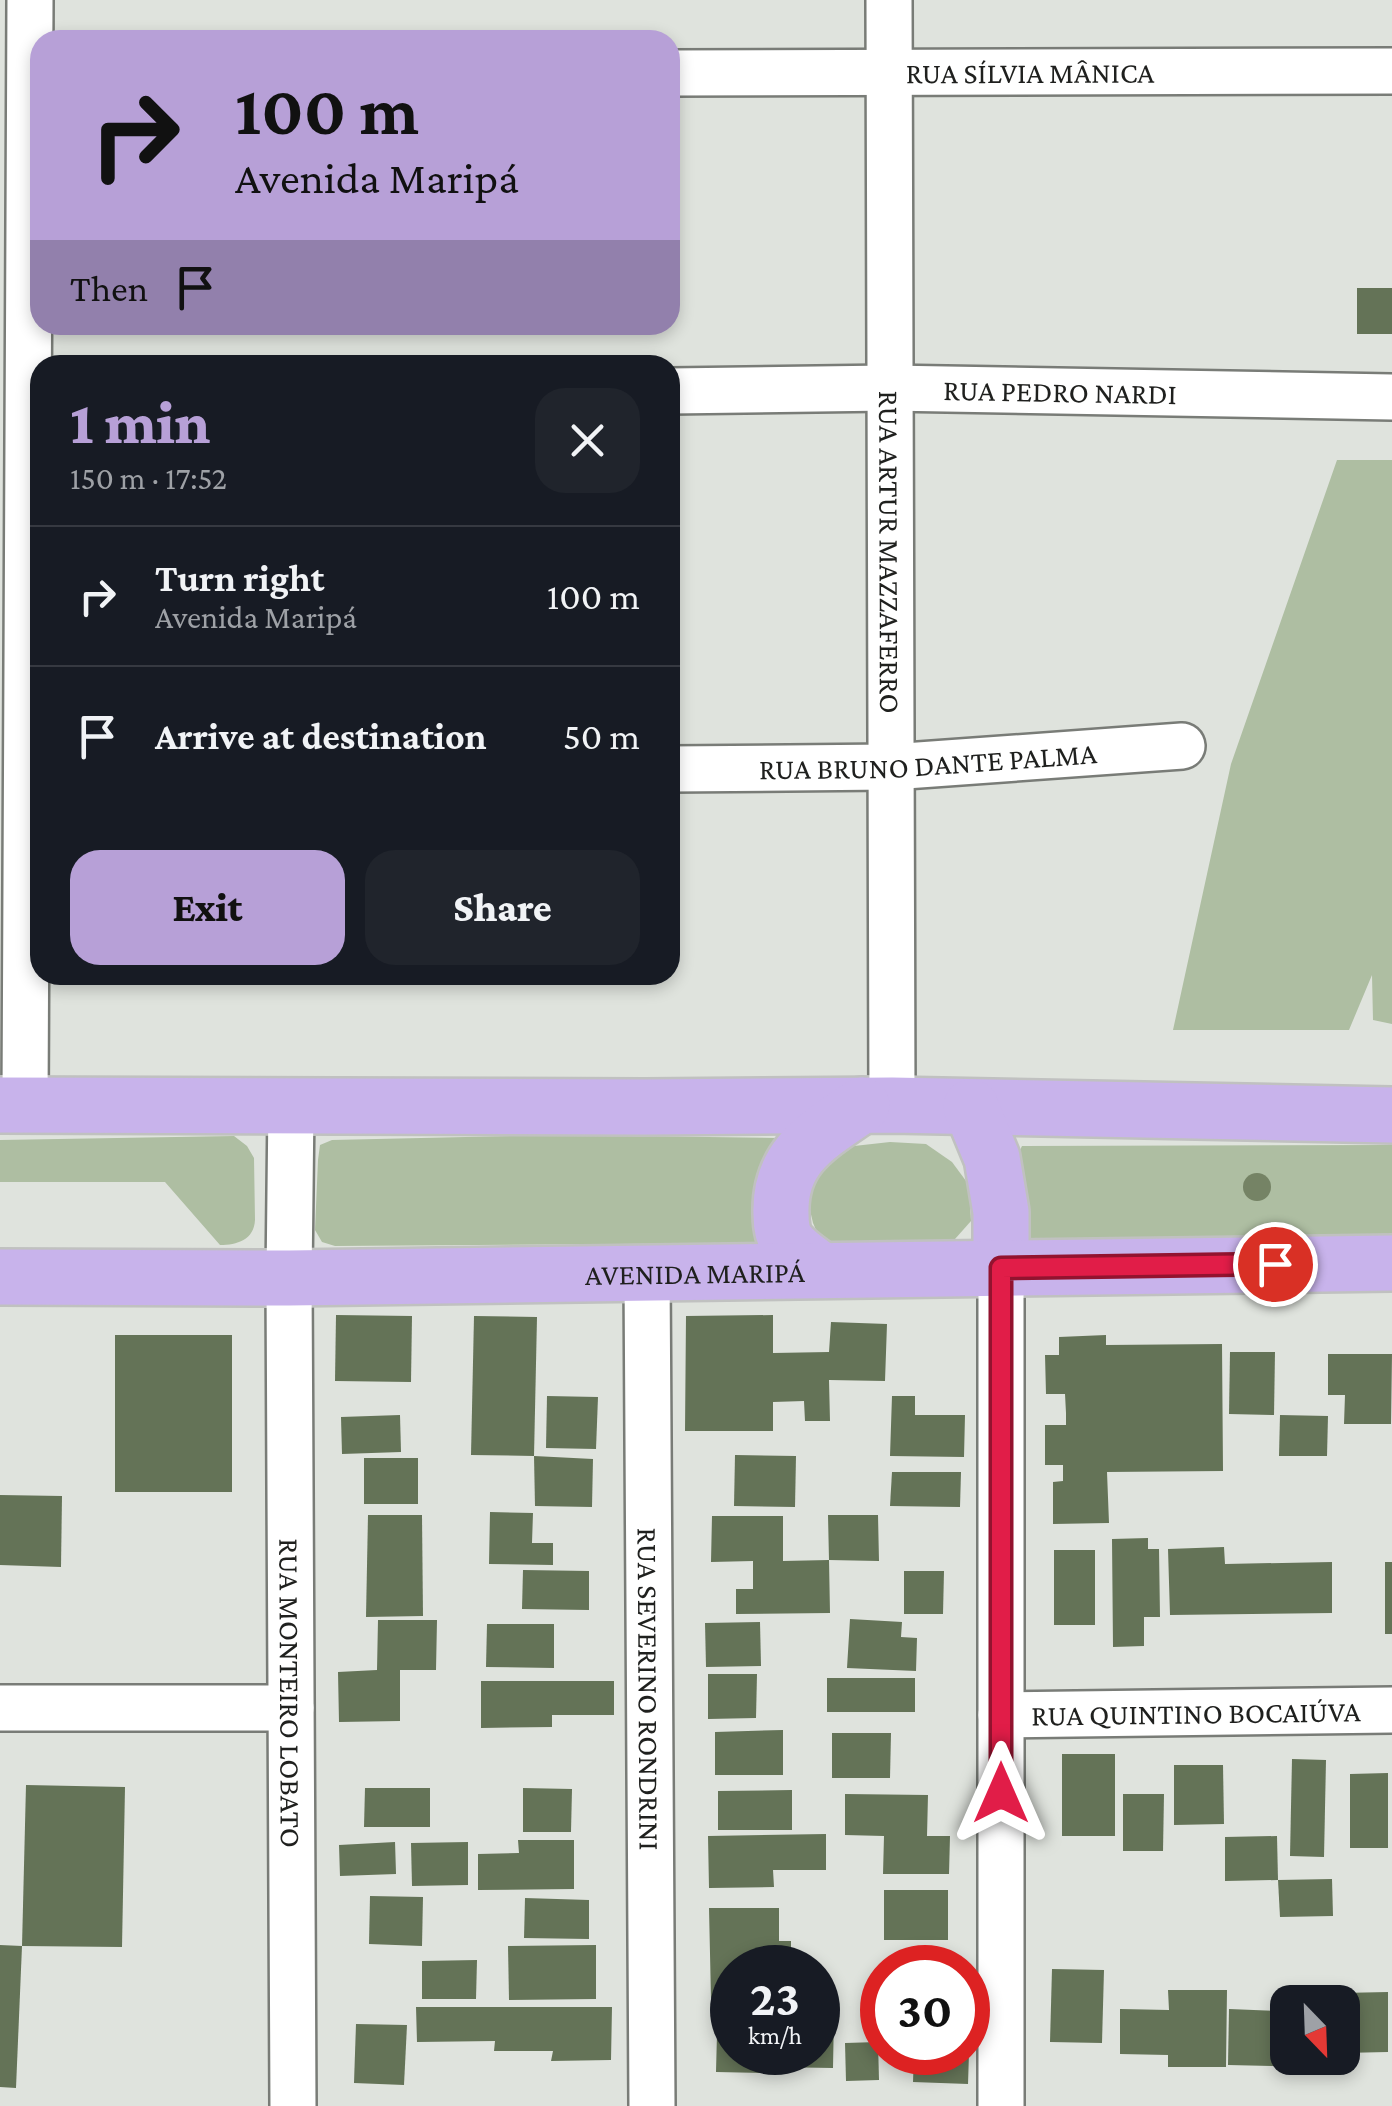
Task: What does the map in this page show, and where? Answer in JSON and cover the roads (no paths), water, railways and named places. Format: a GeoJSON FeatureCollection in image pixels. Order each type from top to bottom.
{"type":"FeatureCollection","features":[{"type":"Feature","properties":{"kind":"main road"},"geometry":{"type":"LineString","coordinates":[[12,1104],[877,1105],[1392,1114]]}},
{"type":"Feature","properties":{"kind":"main road"},"geometry":{"type":"LineString","coordinates":[[820,1270],[788,1243],[781,1226],[780,1192],[794,1162],[818,1135],[877,1105]]}},
{"type":"Feature","properties":{"kind":"main road"},"geometry":{"type":"LineString","coordinates":[[971,1107],[992,1158],[1001,1212],[1001,1268]]}},
{"type":"Feature","properties":{"kind":"main road","name":"AVENIDA MARIPÁ"},"geometry":{"type":"LineString","coordinates":[[0,1277],[289,1278],[1392,1263]]}},
{"type":"Feature","properties":{"kind":"street"},"geometry":{"type":"LineString","coordinates":[[12,1104],[22,774],[23,76],[30,0]]}},
{"type":"Feature","properties":{"kind":"street","name":"RUA ARTUR MAZZAFERRO"},"geometry":{"type":"LineString","coordinates":[[877,1105],[890,767],[889,0]]}},
{"type":"Feature","properties":{"kind":"street","name":"RUA SÍLVIA MÂNICA"},"geometry":{"type":"LineString","coordinates":[[680,73],[1392,71]]}},
{"type":"Feature","properties":{"kind":"street","name":"RUA PEDRO NARDI"},"geometry":{"type":"LineString","coordinates":[[680,390],[890,388],[1392,397]]}},
{"type":"Feature","properties":{"kind":"street","name":"RUA BRUNO DANTE PALMA"},"geometry":{"type":"LineString","coordinates":[[680,769],[890,767],[1182,746]]}},
{"type":"Feature","properties":{"kind":"street","name":"RUA MONTEIRO LOBATO"},"geometry":{"type":"LineString","coordinates":[[291,1105],[293,2106]]}},
{"type":"Feature","properties":{"kind":"street"},"geometry":{"type":"LineString","coordinates":[[1001,1268],[1001,2106]]}},
{"type":"Feature","properties":{"kind":"street","name":"RUA SEVERINO RONDRINI"},"geometry":{"type":"LineString","coordinates":[[647,1272],[652,2106]]}},
{"type":"Feature","properties":{"kind":"street"},"geometry":{"type":"LineString","coordinates":[[0,1708],[291,1708]]}},
{"type":"Feature","properties":{"kind":"street","name":"RUA QUINTINO BOCAIÚVA"},"geometry":{"type":"LineString","coordinates":[[1001,1715],[1392,1710]]}}]}
